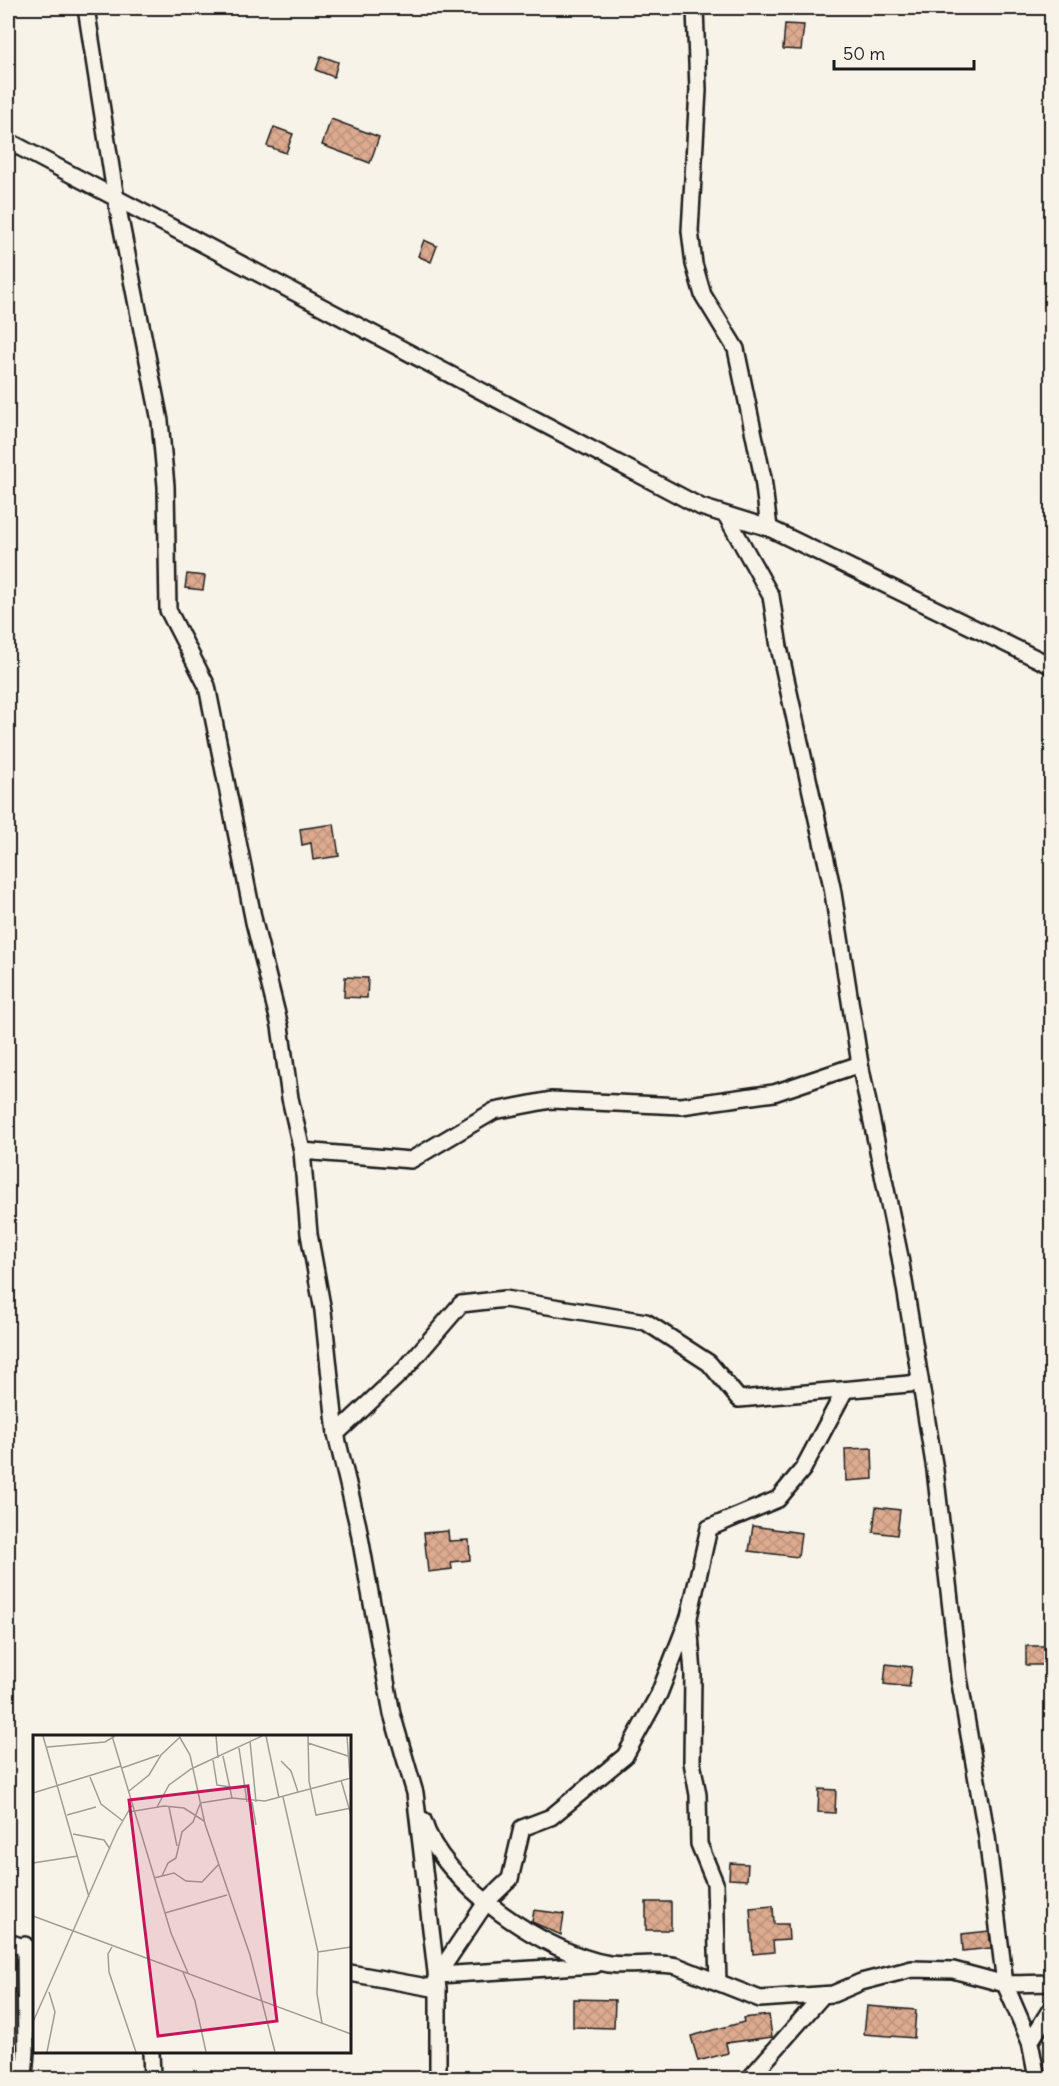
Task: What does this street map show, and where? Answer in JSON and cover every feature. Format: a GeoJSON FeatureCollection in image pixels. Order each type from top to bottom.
{"type":"FeatureCollection","features":[{"type":"Feature","properties":{"kind":"street"},"geometry":{"type":"LineString","coordinates":[[86,8],[116,199],[160,421],[166,486],[168,610],[207,686],[215,716],[254,922],[280,1026],[290,1098],[302,1151],[309,1234],[323,1311],[336,1434],[358,1526],[392,1714],[407,1759],[418,1813],[438,1980],[438,2079]]}},
{"type":"Feature","properties":{"kind":"street"},"geometry":{"type":"LineString","coordinates":[[695,8],[698,90],[690,221],[694,264],[703,295],[736,349],[764,478],[769,528]]}},
{"type":"Feature","properties":{"kind":"street"},"geometry":{"type":"LineString","coordinates":[[8,141],[701,507],[727,517],[769,528],[1052,666]]}},
{"type":"Feature","properties":{"kind":"street"},"geometry":{"type":"LineString","coordinates":[[727,517],[771,596],[779,647],[832,887],[860,1064],[900,1257],[935,1470],[959,1678],[987,1837],[1005,1984],[1030,2042],[1037,2079]]}},
{"type":"Feature","properties":{"kind":"street"},"geometry":{"type":"LineString","coordinates":[[302,1151],[411,1160],[494,1111],[551,1100],[681,1106],[774,1093],[860,1064]]}},
{"type":"Feature","properties":{"kind":"street"},"geometry":{"type":"LineString","coordinates":[[336,1434],[405,1369],[461,1304],[505,1299],[646,1322],[709,1363],[739,1399],[920,1383]]}},
{"type":"Feature","properties":{"kind":"street"},"geometry":{"type":"LineString","coordinates":[[438,1980],[487,1901],[510,1879],[522,1828],[551,1817],[625,1756],[659,1694],[689,1617],[709,1528],[778,1499],[803,1469],[845,1390]]}},
{"type":"Feature","properties":{"kind":"street"},"geometry":{"type":"LineString","coordinates":[[689,1617],[693,1674],[692,1762],[698,1795],[699,1845],[715,1883],[718,1982]]}},
{"type":"Feature","properties":{"kind":"street"},"geometry":{"type":"LineString","coordinates":[[418,1813],[451,1866],[487,1901],[524,1931],[558,1949],[609,1964]]}},
{"type":"Feature","properties":{"kind":"street"},"geometry":{"type":"LineString","coordinates":[[8,1942],[30,1948],[24,2079]]}},
{"type":"Feature","properties":{"kind":"street"},"geometry":{"type":"LineString","coordinates":[[351,1973],[438,1980],[609,1964],[664,1963],[760,1999],[823,1995],[912,1970],[953,1970],[1005,1984],[1052,1983]]}},
{"type":"Feature","properties":{"kind":"street"},"geometry":{"type":"LineString","coordinates":[[750,2079],[823,1995]]}},
{"type":"Feature","properties":{"kind":"street"},"geometry":{"type":"LineString","coordinates":[[1030,2042],[1052,2007]]}},
{"type":"Feature","properties":{"kind":"street"},"geometry":{"type":"LineString","coordinates":[[151,2053],[152,2079]]}},
{"type":"Feature","properties":{"kind":"building"},"geometry":{"type":"Polygon","coordinates":[[[785,24],[804,25],[801,50],[783,49],[785,24]]]}},
{"type":"Feature","properties":{"kind":"building"},"geometry":{"type":"Polygon","coordinates":[[[321,56],[338,62],[334,77],[316,70],[321,56]]]}},
{"type":"Feature","properties":{"kind":"building"},"geometry":{"type":"Polygon","coordinates":[[[331,119],[379,137],[370,163],[322,145],[331,119]]]}},
{"type":"Feature","properties":{"kind":"building"},"geometry":{"type":"Polygon","coordinates":[[[274,127],[293,134],[286,153],[267,146],[274,127]]]}},
{"type":"Feature","properties":{"kind":"building"},"geometry":{"type":"Polygon","coordinates":[[[424,240],[437,246],[431,262],[418,256],[424,240]]]}},
{"type":"Feature","properties":{"kind":"building"},"geometry":{"type":"Polygon","coordinates":[[[187,574],[205,576],[203,590],[185,588],[187,574]]]}},
{"type":"Feature","properties":{"kind":"building"},"geometry":{"type":"Polygon","coordinates":[[[334,824],[339,856],[313,860],[311,843],[302,845],[300,829],[334,824]]]}},
{"type":"Feature","properties":{"kind":"building"},"geometry":{"type":"Polygon","coordinates":[[[345,977],[368,978],[367,998],[344,997],[345,977]]]}},
{"type":"Feature","properties":{"kind":"building"},"geometry":{"type":"Polygon","coordinates":[[[872,1448],[873,1479],[846,1481],[845,1449],[872,1448]]]}},
{"type":"Feature","properties":{"kind":"building"},"geometry":{"type":"Polygon","coordinates":[[[876,1507],[900,1510],[897,1535],[873,1532],[876,1507]]]}},
{"type":"Feature","properties":{"kind":"building"},"geometry":{"type":"Polygon","coordinates":[[[753,1526],[801,1533],[798,1557],[749,1551],[753,1526]]]}},
{"type":"Feature","properties":{"kind":"building"},"geometry":{"type":"Polygon","coordinates":[[[448,1531],[449,1541],[469,1540],[470,1560],[451,1562],[452,1569],[428,1572],[424,1533],[448,1531]]]}},
{"type":"Feature","properties":{"kind":"building"},"geometry":{"type":"Polygon","coordinates":[[[1026,1646],[1045,1646],[1045,1665],[1026,1665],[1026,1646]]]}},
{"type":"Feature","properties":{"kind":"building"},"geometry":{"type":"Polygon","coordinates":[[[886,1664],[912,1667],[909,1687],[884,1684],[886,1664]]]}},
{"type":"Feature","properties":{"kind":"building"},"geometry":{"type":"Polygon","coordinates":[[[819,1789],[836,1790],[835,1813],[818,1812],[819,1789]]]}},
{"type":"Feature","properties":{"kind":"building"},"geometry":{"type":"Polygon","coordinates":[[[730,1863],[748,1864],[747,1880],[729,1879],[730,1863]]]}},
{"type":"Feature","properties":{"kind":"building"},"geometry":{"type":"Polygon","coordinates":[[[646,1902],[671,1902],[671,1930],[646,1930],[646,1902]]]}},
{"type":"Feature","properties":{"kind":"building"},"geometry":{"type":"Polygon","coordinates":[[[773,1906],[774,1924],[788,1924],[789,1940],[773,1941],[774,1952],[753,1954],[750,1908],[773,1906]]]}},
{"type":"Feature","properties":{"kind":"building"},"geometry":{"type":"Polygon","coordinates":[[[534,1910],[564,1914],[561,1935],[532,1922],[534,1910]]]}},
{"type":"Feature","properties":{"kind":"building"},"geometry":{"type":"Polygon","coordinates":[[[989,1931],[991,1948],[963,1951],[962,1934],[989,1931]]]}},
{"type":"Feature","properties":{"kind":"building"},"geometry":{"type":"Polygon","coordinates":[[[573,1999],[615,2000],[614,2028],[573,2027],[573,1999]]]}},
{"type":"Feature","properties":{"kind":"building"},"geometry":{"type":"Polygon","coordinates":[[[867,2006],[916,2010],[914,2038],[864,2034],[867,2006]]]}},
{"type":"Feature","properties":{"kind":"building"},"geometry":{"type":"Polygon","coordinates":[[[769,2015],[772,2037],[726,2043],[728,2053],[698,2061],[691,2036],[744,2022],[743,2018],[769,2015]]]}}]}
